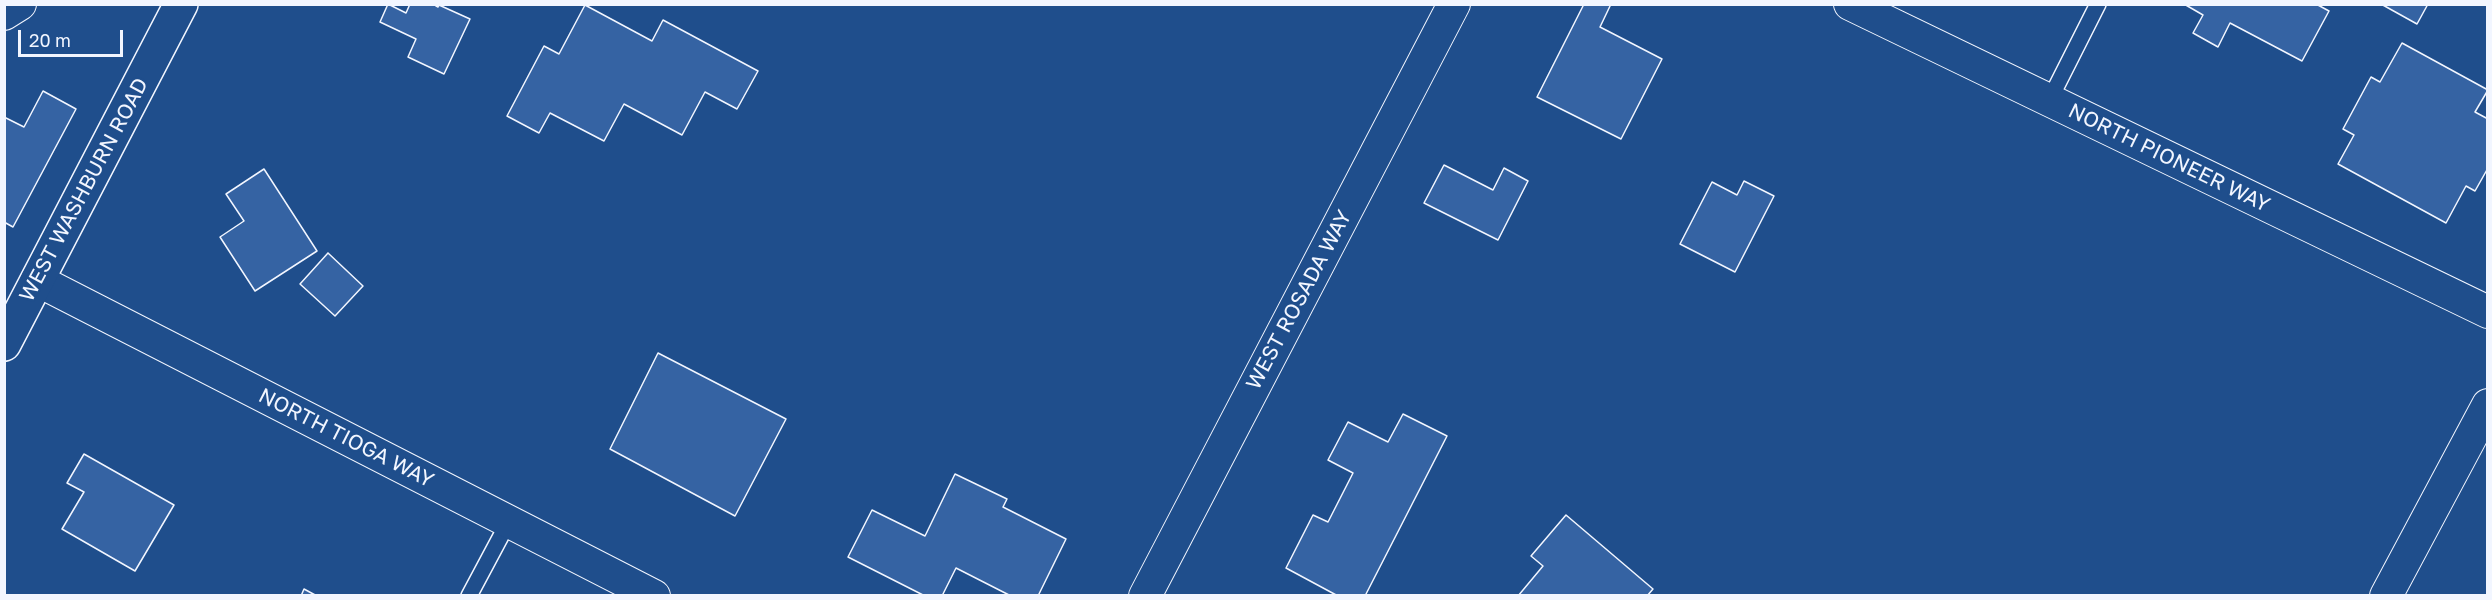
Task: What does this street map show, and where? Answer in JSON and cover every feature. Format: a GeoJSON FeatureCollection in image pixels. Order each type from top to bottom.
{"type":"FeatureCollection","features":[{"type":"Feature","properties":{"kind":"street"},"geometry":{"type":"LineString","coordinates":[[4,14],[20,4]]}},
{"type":"Feature","properties":{"kind":"street","name":"WEST WASHBURN ROAD"},"geometry":{"type":"LineString","coordinates":[[4,344],[181,4]]}},
{"type":"Feature","properties":{"kind":"street","name":"WEST ROSADA WAY"},"geometry":{"type":"LineString","coordinates":[[1144,596],[1454,4]]}},
{"type":"Feature","properties":{"kind":"street","name":"NORTH PIONEER WAY"},"geometry":{"type":"LineString","coordinates":[[1850,4],[2487,312]]}},
{"type":"Feature","properties":{"kind":"street","name":"NORTH TIOGA WAY"},"geometry":{"type":"LineString","coordinates":[[38,280],[654,596]]}},
{"type":"Feature","properties":{"kind":"street"},"geometry":{"type":"LineString","coordinates":[[2386,596],[2487,405]]}},
{"type":"Feature","properties":{"kind":"lane"},"geometry":{"type":"LineString","coordinates":[[2049,101],[2098,4]]}},
{"type":"Feature","properties":{"kind":"lane"},"geometry":{"type":"LineString","coordinates":[[469,596],[509,521]]}},
{"type":"Feature","properties":{"kind":"building"},"geometry":{"type":"Polygon","coordinates":[[[388,4],[406,13],[410,4],[433,4],[438,7],[439,5],[470,19],[444,74],[408,57],[416,39],[380,22],[388,4]]]}},
{"type":"Feature","properties":{"kind":"building"},"geometry":{"type":"Polygon","coordinates":[[[1584,4],[1611,4],[1600,27],[1662,59],[1621,139],[1537,97],[1584,4]]]}},
{"type":"Feature","properties":{"kind":"building"},"geometry":{"type":"Polygon","coordinates":[[[2184,4],[2316,4],[2329,11],[2302,61],[2230,23],[2218,47],[2193,33],[2203,15],[2184,4]]]}},
{"type":"Feature","properties":{"kind":"building"},"geometry":{"type":"Polygon","coordinates":[[[2381,4],[2428,4],[2417,24],[2381,4]]]}},
{"type":"Feature","properties":{"kind":"building"},"geometry":{"type":"Polygon","coordinates":[[[585,5],[652,41],[663,20],[758,71],[737,109],[705,92],[682,135],[624,104],[604,141],[550,113],[539,133],[507,116],[544,46],[559,54],[585,5]]]}},
{"type":"Feature","properties":{"kind":"building"},"geometry":{"type":"Polygon","coordinates":[[[2402,43],[2488,90],[2475,112],[2488,119],[2488,168],[2475,191],[2466,186],[2446,223],[2338,164],[2354,135],[2343,129],[2371,77],[2380,82],[2402,43]]]}},
{"type":"Feature","properties":{"kind":"building"},"geometry":{"type":"Polygon","coordinates":[[[43,91],[76,109],[13,227],[4,222],[4,117],[24,127],[43,91]]]}},
{"type":"Feature","properties":{"kind":"building"},"geometry":{"type":"Polygon","coordinates":[[[1444,165],[1493,190],[1504,168],[1528,181],[1498,240],[1424,203],[1444,165]]]}},
{"type":"Feature","properties":{"kind":"building"},"geometry":{"type":"Polygon","coordinates":[[[264,169],[317,251],[255,291],[220,237],[244,221],[226,194],[264,169]]]}},
{"type":"Feature","properties":{"kind":"building"},"geometry":{"type":"Polygon","coordinates":[[[1744,181],[1774,196],[1735,272],[1680,244],[1712,182],[1737,195],[1744,181]]]}},
{"type":"Feature","properties":{"kind":"building"},"geometry":{"type":"Polygon","coordinates":[[[328,253],[363,286],[335,316],[300,284],[328,253]]]}},
{"type":"Feature","properties":{"kind":"building"},"geometry":{"type":"Polygon","coordinates":[[[658,353],[786,419],[735,516],[610,449],[658,353]]]}},
{"type":"Feature","properties":{"kind":"building"},"geometry":{"type":"Polygon","coordinates":[[[1403,414],[1447,436],[1365,596],[1338,596],[1286,568],[1313,515],[1328,522],[1353,473],[1328,460],[1348,422],[1388,442],[1403,414]]]}},
{"type":"Feature","properties":{"kind":"building"},"geometry":{"type":"Polygon","coordinates":[[[84,454],[174,505],[135,571],[62,529],[84,492],[67,483],[84,454]]]}},
{"type":"Feature","properties":{"kind":"building"},"geometry":{"type":"Polygon","coordinates":[[[955,474],[1007,499],[1003,507],[1066,539],[1038,596],[1011,596],[956,568],[942,596],[925,596],[848,557],[872,510],[925,536],[955,474]]]}},
{"type":"Feature","properties":{"kind":"building"},"geometry":{"type":"Polygon","coordinates":[[[1566,515],[1653,589],[1647,596],[1518,596],[1543,566],[1531,556],[1566,515]]]}},
{"type":"Feature","properties":{"kind":"building"},"geometry":{"type":"Polygon","coordinates":[[[304,589],[317,596],[301,596],[304,589]]]}}]}
